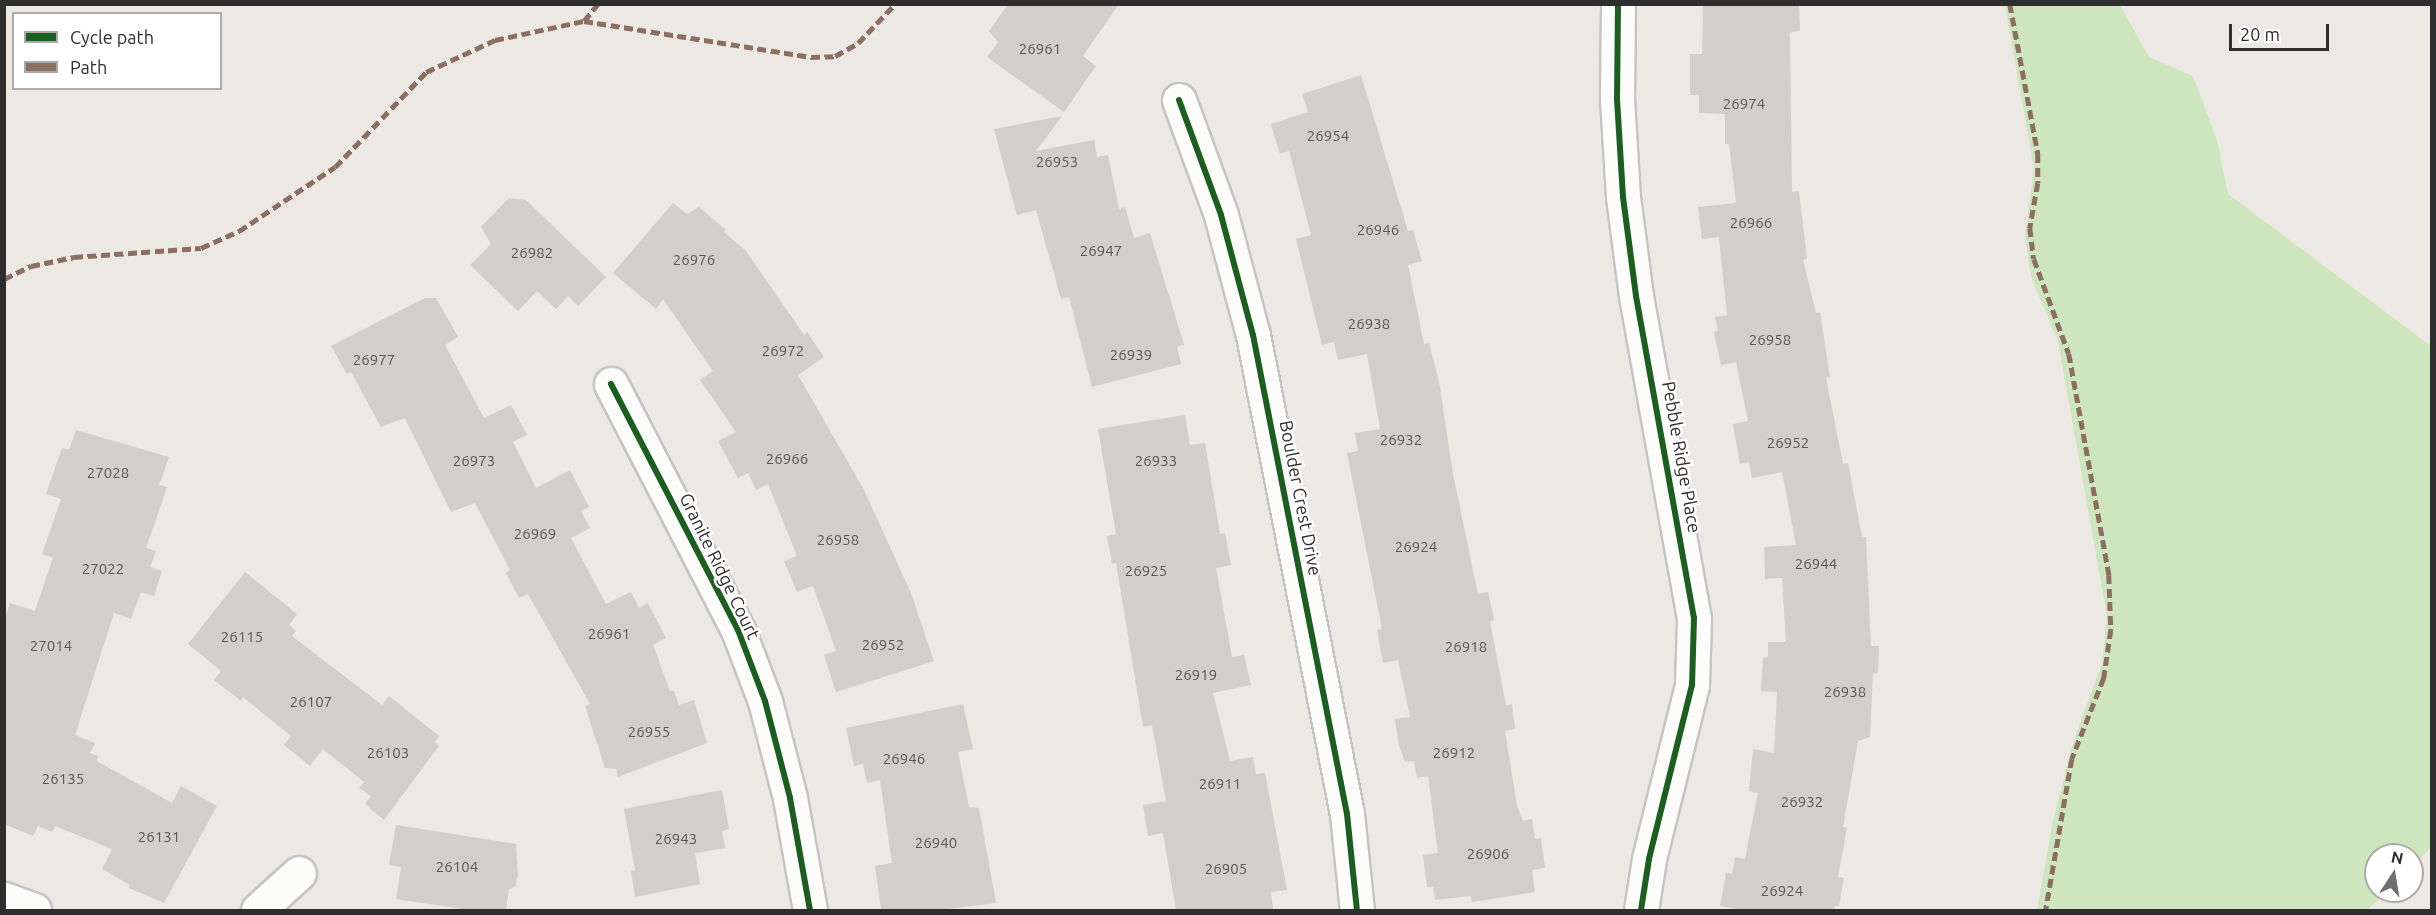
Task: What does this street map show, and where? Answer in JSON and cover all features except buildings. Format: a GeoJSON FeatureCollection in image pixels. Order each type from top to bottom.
{"type":"FeatureCollection","features":[{"type":"Feature","properties":{"kind":"street","name":"Pebble Ridge Place"},"geometry":{"type":"LineString","coordinates":[[1618,4],[1617,99],[1623,197],[1636,296],[1694,618],[1692,685],[1649,859],[1641,910]]}},
{"type":"Feature","properties":{"kind":"street","name":"Boulder Crest Drive"},"geometry":{"type":"LineString","coordinates":[[1179,100],[1221,215],[1253,335],[1347,814],[1357,910]]}},
{"type":"Feature","properties":{"kind":"street","name":"Granite Ridge Court"},"geometry":{"type":"LineString","coordinates":[[611,384],[738,630],[765,701],[790,798],[810,910]]}},
{"type":"Feature","properties":{"kind":"street"},"geometry":{"type":"LineString","coordinates":[[258,910],[299,873]]}},
{"type":"Feature","properties":{"kind":"street"},"geometry":{"type":"LineString","coordinates":[[4,899],[34,910]]}},
{"type":"Feature","properties":{"kind":"green space"},"geometry":{"type":"Polygon","coordinates":[[[2005,5],[2120,5],[2149,57],[2193,76],[2217,140],[2228,194],[2431,346],[2431,847],[2424,854],[2424,843],[2364,843],[2364,903],[2375,903],[2367,910],[2037,910],[2053,820],[2074,740],[2102,663],[2107,616],[2058,341],[2031,277],[2025,236],[2034,169],[2005,5]]]}},
{"type":"Feature","properties":{"kind":"marked path"},"geometry":{"type":"LineString","coordinates":[[584,21],[598,4]]}},
{"type":"Feature","properties":{"kind":"marked path"},"geometry":{"type":"LineString","coordinates":[[4,279],[31,266],[74,257],[201,248],[239,231],[335,167],[426,72],[495,40],[584,21],[811,57],[835,56],[858,43],[895,4]]}},
{"type":"Feature","properties":{"kind":"marked path"},"geometry":{"type":"LineString","coordinates":[[2010,4],[2038,154],[2038,183],[2030,228],[2034,259],[2069,354],[2109,575],[2111,630],[2104,678],[2072,759],[2046,910]]}},
{"type":"Feature","properties":{"kind":"cycle path"},"geometry":{"type":"LineString","coordinates":[[1618,4],[1617,99],[1623,197],[1636,296],[1694,618],[1692,685],[1649,859],[1641,910]]}},
{"type":"Feature","properties":{"kind":"cycle path"},"geometry":{"type":"LineString","coordinates":[[1179,100],[1221,215],[1253,335],[1347,814],[1357,910]]}},
{"type":"Feature","properties":{"kind":"cycle path"},"geometry":{"type":"LineString","coordinates":[[611,384],[738,630],[765,701],[790,798],[810,910]]}}]}
